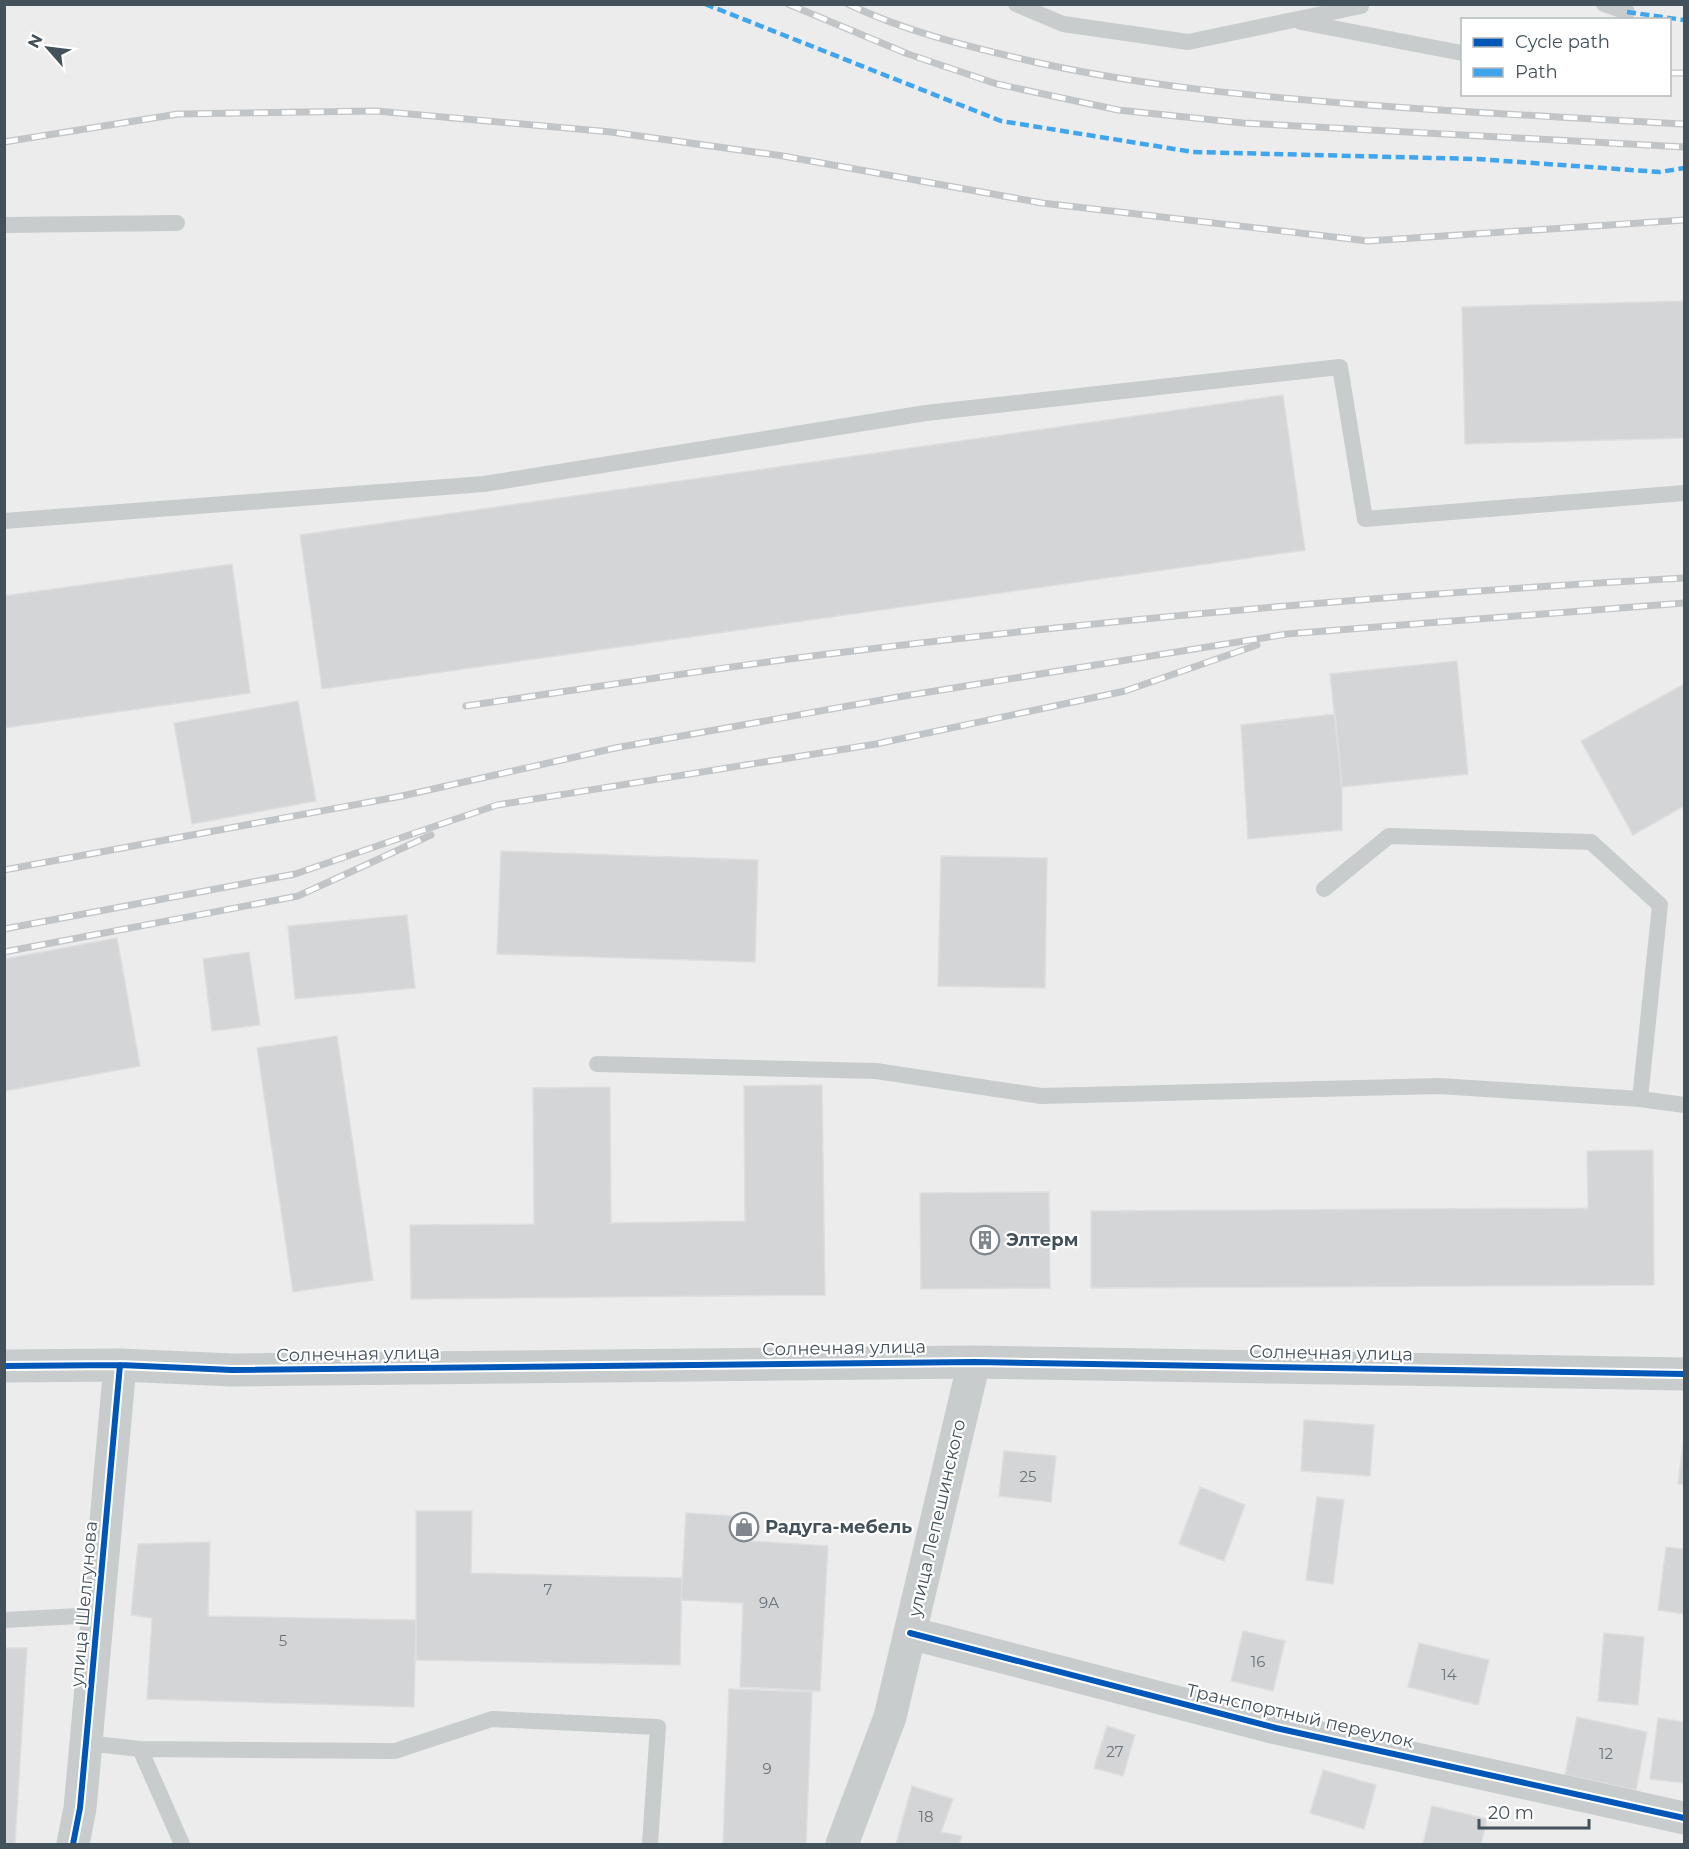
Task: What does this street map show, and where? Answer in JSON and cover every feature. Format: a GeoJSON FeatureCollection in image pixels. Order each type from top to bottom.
{"type":"FeatureCollection","features":[{"type":"Feature","properties":{"kind":"street","name":"Солнечная улица"},"geometry":{"type":"LineString","coordinates":[[4,1366],[120,1365],[232,1370],[974,1362],[1684,1374]]}},
{"type":"Feature","properties":{"kind":"street","name":"улица Лепешинского"},"geometry":{"type":"LineString","coordinates":[[842,1845],[890,1717],[974,1362]]}},
{"type":"Feature","properties":{"kind":"street","name":"улица Шелгунова"},"geometry":{"type":"LineString","coordinates":[[73,1845],[80,1808],[120,1365]]}},
{"type":"Feature","properties":{"kind":"street","name":"Транспортный переулок"},"geometry":{"type":"LineString","coordinates":[[910,1633],[1276,1728],[1684,1818]]}},
{"type":"Feature","properties":{"kind":"lane"},"geometry":{"type":"LineString","coordinates":[[1016,4],[1063,24],[1188,42],[1361,5]]}},
{"type":"Feature","properties":{"kind":"lane"},"geometry":{"type":"LineString","coordinates":[[1604,4],[1627,12]]}},
{"type":"Feature","properties":{"kind":"lane"},"geometry":{"type":"LineString","coordinates":[[1291,21],[1461,52]]}},
{"type":"Feature","properties":{"kind":"lane"},"geometry":{"type":"LineString","coordinates":[[4,225],[177,223]]}},
{"type":"Feature","properties":{"kind":"lane"},"geometry":{"type":"LineString","coordinates":[[4,521],[484,484],[926,413],[1340,367],[1365,519],[1684,494]]}},
{"type":"Feature","properties":{"kind":"lane"},"geometry":{"type":"LineString","coordinates":[[1324,889],[1389,836],[1591,842],[1660,905],[1640,1099]]}},
{"type":"Feature","properties":{"kind":"lane"},"geometry":{"type":"LineString","coordinates":[[597,1064],[876,1071],[1041,1096],[1439,1086],[1640,1099],[1684,1105]]}},
{"type":"Feature","properties":{"kind":"lane"},"geometry":{"type":"LineString","coordinates":[[4,1620],[98,1616]]}},
{"type":"Feature","properties":{"kind":"lane"},"geometry":{"type":"LineString","coordinates":[[86,1743],[140,1749],[395,1750],[492,1719],[658,1727],[650,1845]]}},
{"type":"Feature","properties":{"kind":"lane"},"geometry":{"type":"LineString","coordinates":[[140,1749],[182,1845]]}},
{"type":"Feature","properties":{"kind":"building"},"geometry":{"type":"Polygon","coordinates":[[[1684,301],[1684,438],[1465,444],[1462,307],[1684,301]]]}},
{"type":"Feature","properties":{"kind":"building"},"geometry":{"type":"Polygon","coordinates":[[[1283,395],[1305,550],[322,689],[300,535],[1283,395]]]}},
{"type":"Feature","properties":{"kind":"building"},"geometry":{"type":"Polygon","coordinates":[[[232,564],[250,693],[4,728],[4,596],[232,564]]]}},
{"type":"Feature","properties":{"kind":"building"},"geometry":{"type":"Polygon","coordinates":[[[1457,661],[1468,774],[1342,787],[1330,674],[1457,661]]]}},
{"type":"Feature","properties":{"kind":"building"},"geometry":{"type":"Polygon","coordinates":[[[1684,684],[1684,806],[1633,835],[1581,741],[1684,684]]]}},
{"type":"Feature","properties":{"kind":"building"},"geometry":{"type":"Polygon","coordinates":[[[298,701],[316,801],[192,824],[174,723],[298,701]]]}},
{"type":"Feature","properties":{"kind":"building"},"geometry":{"type":"Polygon","coordinates":[[[1335,714],[1342,787],[1342,830],[1248,839],[1241,725],[1335,714]]]}},
{"type":"Feature","properties":{"kind":"building"},"geometry":{"type":"Polygon","coordinates":[[[501,851],[758,860],[755,962],[497,954],[501,851]]]}},
{"type":"Feature","properties":{"kind":"building"},"geometry":{"type":"Polygon","coordinates":[[[941,856],[1047,858],[1045,988],[938,986],[941,856]]]}},
{"type":"Feature","properties":{"kind":"building"},"geometry":{"type":"Polygon","coordinates":[[[407,915],[415,988],[295,999],[288,926],[407,915]]]}},
{"type":"Feature","properties":{"kind":"building"},"geometry":{"type":"Polygon","coordinates":[[[117,938],[140,1066],[4,1091],[4,959],[117,938]]]}},
{"type":"Feature","properties":{"kind":"building"},"geometry":{"type":"Polygon","coordinates":[[[249,952],[260,1025],[212,1031],[203,959],[249,952]]]}},
{"type":"Feature","properties":{"kind":"building"},"geometry":{"type":"Polygon","coordinates":[[[337,1036],[373,1280],[293,1292],[257,1048],[337,1036]]]}},
{"type":"Feature","properties":{"kind":"building"},"geometry":{"type":"Polygon","coordinates":[[[822,1085],[825,1295],[411,1299],[410,1225],[534,1224],[533,1088],[610,1087],[611,1223],[745,1221],[744,1086],[822,1085]]]}},
{"type":"Feature","properties":{"kind":"building"},"geometry":{"type":"Polygon","coordinates":[[[1653,1150],[1654,1285],[1091,1288],[1091,1211],[1588,1208],[1587,1151],[1653,1150]]]}},
{"type":"Feature","properties":{"kind":"building","name":"Элтерм"},"geometry":{"type":"Polygon","coordinates":[[[1049,1192],[1050,1288],[921,1289],[920,1193],[1049,1192]]]}},
{"type":"Feature","properties":{"kind":"building"},"geometry":{"type":"Polygon","coordinates":[[[1304,1420],[1374,1425],[1370,1476],[1301,1471],[1304,1420]]]}},
{"type":"Feature","properties":{"kind":"building"},"geometry":{"type":"Polygon","coordinates":[[[1684,1436],[1684,1485],[1678,1484],[1684,1436]]]}},
{"type":"Feature","properties":{"kind":"building"},"geometry":{"type":"Polygon","coordinates":[[[1004,1451],[1056,1456],[1051,1502],[999,1496],[1004,1451]]]}},
{"type":"Feature","properties":{"kind":"building"},"geometry":{"type":"Polygon","coordinates":[[[1200,1487],[1245,1505],[1224,1561],[1179,1544],[1200,1487]]]}},
{"type":"Feature","properties":{"kind":"building"},"geometry":{"type":"Polygon","coordinates":[[[1317,1497],[1344,1500],[1333,1584],[1306,1580],[1317,1497]]]}},
{"type":"Feature","properties":{"kind":"building"},"geometry":{"type":"Polygon","coordinates":[[[416,1511],[472,1511],[471,1573],[682,1578],[680,1665],[416,1660],[416,1511]]]}},
{"type":"Feature","properties":{"kind":"building"},"geometry":{"type":"Polygon","coordinates":[[[686,1513],[751,1517],[750,1541],[828,1546],[820,1691],[740,1687],[743,1603],[681,1600],[686,1513]]]}},
{"type":"Feature","properties":{"kind":"building"},"geometry":{"type":"Polygon","coordinates":[[[210,1542],[208,1616],[416,1620],[414,1707],[147,1699],[152,1618],[131,1615],[138,1544],[210,1542]]]}},
{"type":"Feature","properties":{"kind":"building"},"geometry":{"type":"Polygon","coordinates":[[[1666,1547],[1684,1549],[1684,1614],[1658,1610],[1666,1547]]]}},
{"type":"Feature","properties":{"kind":"building"},"geometry":{"type":"Polygon","coordinates":[[[1243,1631],[1285,1641],[1273,1691],[1231,1681],[1243,1631]]]}},
{"type":"Feature","properties":{"kind":"building"},"geometry":{"type":"Polygon","coordinates":[[[1604,1633],[1644,1637],[1638,1705],[1598,1701],[1604,1633]]]}},
{"type":"Feature","properties":{"kind":"building"},"geometry":{"type":"Polygon","coordinates":[[[1419,1643],[1489,1660],[1478,1705],[1408,1687],[1419,1643]]]}},
{"type":"Feature","properties":{"kind":"building"},"geometry":{"type":"Polygon","coordinates":[[[4,1648],[27,1648],[15,1844],[4,1844],[4,1648]]]}},
{"type":"Feature","properties":{"kind":"building"},"geometry":{"type":"Polygon","coordinates":[[[729,1689],[812,1692],[806,1844],[723,1844],[729,1689]]]}},
{"type":"Feature","properties":{"kind":"building"},"geometry":{"type":"Polygon","coordinates":[[[1577,1717],[1647,1732],[1636,1790],[1565,1775],[1577,1717]]]}},
{"type":"Feature","properties":{"kind":"building"},"geometry":{"type":"Polygon","coordinates":[[[1658,1718],[1684,1722],[1684,1783],[1650,1779],[1658,1718]]]}},
{"type":"Feature","properties":{"kind":"building"},"geometry":{"type":"Polygon","coordinates":[[[1107,1726],[1135,1735],[1123,1776],[1094,1768],[1107,1726]]]}},
{"type":"Feature","properties":{"kind":"building"},"geometry":{"type":"Polygon","coordinates":[[[1323,1770],[1376,1785],[1364,1829],[1310,1813],[1323,1770]]]}},
{"type":"Feature","properties":{"kind":"building"},"geometry":{"type":"Polygon","coordinates":[[[912,1786],[953,1799],[941,1832],[962,1836],[959,1844],[896,1844],[912,1786]]]}},
{"type":"Feature","properties":{"kind":"building"},"geometry":{"type":"Polygon","coordinates":[[[1432,1806],[1487,1819],[1481,1844],[1423,1844],[1432,1806]]]}},
{"type":"Feature","properties":{"kind":"railway"},"geometry":{"type":"LineString","coordinates":[[788,4],[908,54],[997,84],[1118,110],[1243,123],[1684,147]]}},
{"type":"Feature","properties":{"kind":"railway"},"geometry":{"type":"LineString","coordinates":[[848,4],[913,30],[958,43],[1110,77],[1238,94],[1367,105],[1684,124]]}},
{"type":"Feature","properties":{"kind":"railway"},"geometry":{"type":"LineString","coordinates":[[1671,73],[1684,73]]}},
{"type":"Feature","properties":{"kind":"railway"},"geometry":{"type":"LineString","coordinates":[[4,142],[178,114],[376,111],[611,132],[783,156],[1042,203],[1368,241],[1684,220]]}},
{"type":"Feature","properties":{"kind":"railway"},"geometry":{"type":"LineString","coordinates":[[466,706],[776,661],[1035,630],[1359,600],[1684,578]]}},
{"type":"Feature","properties":{"kind":"railway"},"geometry":{"type":"LineString","coordinates":[[4,870],[402,796],[615,748],[898,697],[1287,634],[1684,603]]}},
{"type":"Feature","properties":{"kind":"railway"},"geometry":{"type":"LineString","coordinates":[[4,929],[295,874],[497,805],[876,744],[1125,691],[1257,645]]}},
{"type":"Feature","properties":{"kind":"railway"},"geometry":{"type":"LineString","coordinates":[[4,952],[298,896],[431,835]]}},
{"type":"Feature","properties":{"kind":"marked path"},"geometry":{"type":"LineString","coordinates":[[705,4],[1001,121],[1193,152],[1477,159],[1660,172],[1684,168]]}},
{"type":"Feature","properties":{"kind":"marked path"},"geometry":{"type":"LineString","coordinates":[[1627,12],[1670,18]]}},
{"type":"Feature","properties":{"kind":"marked path"},"geometry":{"type":"LineString","coordinates":[[1671,18],[1684,20]]}},
{"type":"Feature","properties":{"kind":"cycle path"},"geometry":{"type":"LineString","coordinates":[[4,1366],[120,1365],[232,1370],[974,1362],[1684,1374]]}},
{"type":"Feature","properties":{"kind":"cycle path"},"geometry":{"type":"LineString","coordinates":[[73,1844],[80,1808],[120,1365]]}},
{"type":"Feature","properties":{"kind":"cycle path"},"geometry":{"type":"LineString","coordinates":[[910,1633],[1276,1728],[1684,1818]]}},
{"type":"Feature","properties":{"kind":"place","name":"Элтерм"},"geometry":{"type":"Point","coordinates":[985,1240]}},
{"type":"Feature","properties":{"kind":"place","name":"Радуга-мебель"},"geometry":{"type":"Point","coordinates":[744,1527]}}]}
